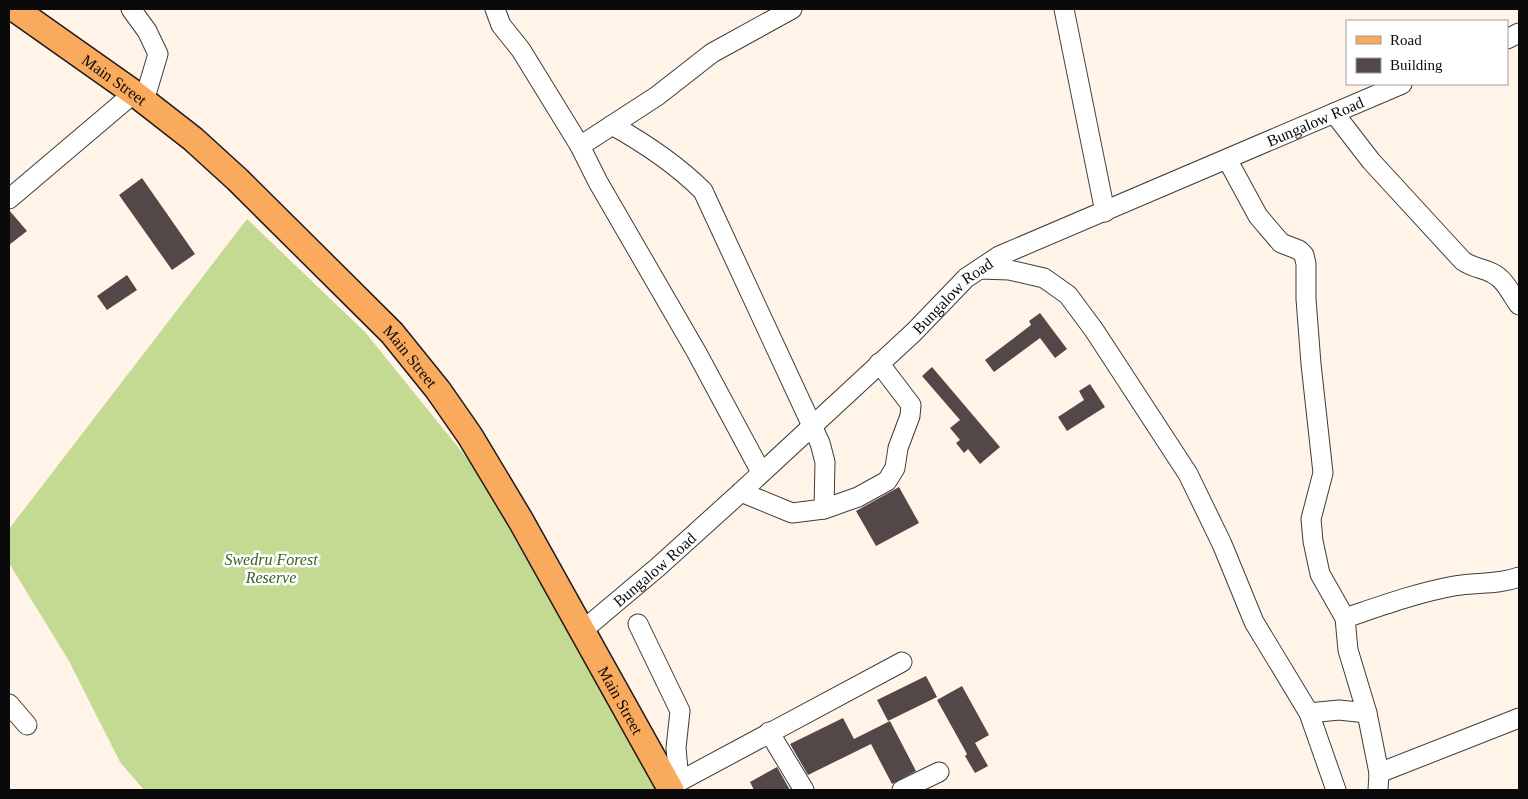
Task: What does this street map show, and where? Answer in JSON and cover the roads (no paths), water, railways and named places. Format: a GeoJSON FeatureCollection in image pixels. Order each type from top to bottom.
{"type":"FeatureCollection","features":[{"type":"Feature","properties":{"kind":"main road","name":"Main Street"},"geometry":{"type":"LineString","coordinates":[[29,13],[139,97],[238,180],[392,333],[438,390],[470,436],[522,521],[582,631],[673,786]]}},
{"type":"Feature","properties":{"kind":"street"},"geometry":{"type":"LineString","coordinates":[[9,199],[139,97],[158,54],[147,31],[131,9]]}},
{"type":"Feature","properties":{"kind":"street"},"geometry":{"type":"LineString","coordinates":[[495,9],[501,25],[521,50],[580,146],[598,182],[697,353],[761,472]]}},
{"type":"Feature","properties":{"kind":"street"},"geometry":{"type":"LineString","coordinates":[[580,146],[657,96],[712,52],[792,9]]}},
{"type":"Feature","properties":{"kind":"street"},"geometry":{"type":"LineString","coordinates":[[1064,9],[1105,212]]}},
{"type":"Feature","properties":{"kind":"street","name":"Bungalow Road"},"geometry":{"type":"LineString","coordinates":[[582,631],[658,568],[741,492],[946,300],[966,278],[999,256],[1400,85]]}},
{"type":"Feature","properties":{"kind":"street"},"geometry":{"type":"LineString","coordinates":[[1334,113],[1371,160],[1463,262],[1473,268],[1494,274],[1503,281],[1519,305]]}},
{"type":"Feature","properties":{"kind":"street"},"geometry":{"type":"LineString","coordinates":[[612,125],[644,143],[679,167],[703,191],[812,424],[825,462],[824,509]]}},
{"type":"Feature","properties":{"kind":"street"},"geometry":{"type":"LineString","coordinates":[[1227,159],[1258,216],[1281,243],[1299,250],[1304,256],[1306,264],[1310,364],[1323,473],[1311,519],[1312,541],[1320,574],[1345,618],[1348,650],[1367,713],[1379,782],[1519,718]]}},
{"type":"Feature","properties":{"kind":"street"},"geometry":{"type":"LineString","coordinates":[[980,269],[1009,270],[1044,278],[1068,295],[1132,387],[1188,474],[1222,544],[1254,622],[1309,713],[1336,790]]}},
{"type":"Feature","properties":{"kind":"street"},"geometry":{"type":"LineString","coordinates":[[741,492],[792,513],[824,509],[858,497],[887,481],[895,468],[898,448],[910,416],[911,405],[879,363]]}},
{"type":"Feature","properties":{"kind":"street"},"geometry":{"type":"LineString","coordinates":[[1345,618],[1402,598],[1455,586],[1510,581],[1519,578]]}},
{"type":"Feature","properties":{"kind":"street"},"geometry":{"type":"LineString","coordinates":[[638,624],[680,711],[673,786]]}},
{"type":"Feature","properties":{"kind":"street"},"geometry":{"type":"LineString","coordinates":[[673,786],[769,732],[902,662]]}},
{"type":"Feature","properties":{"kind":"street"},"geometry":{"type":"LineString","coordinates":[[9,704],[28,724]]}},
{"type":"Feature","properties":{"kind":"street"},"geometry":{"type":"LineString","coordinates":[[1309,713],[1339,710],[1367,713]]}},
{"type":"Feature","properties":{"kind":"street"},"geometry":{"type":"LineString","coordinates":[[769,732],[804,790]]}},
{"type":"Feature","properties":{"kind":"street"},"geometry":{"type":"LineString","coordinates":[[902,790],[940,772]]}},
{"type":"Feature","properties":{"kind":"park label","name":"Swedru Forest Reserve"},"geometry":{"type":"Point","coordinates":[271,568]}}]}
